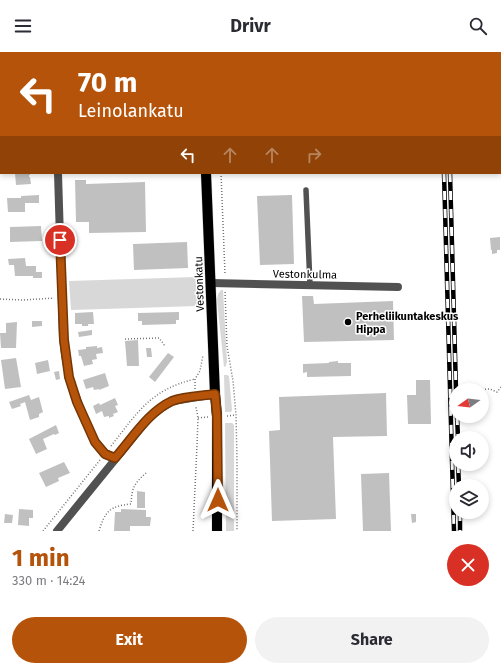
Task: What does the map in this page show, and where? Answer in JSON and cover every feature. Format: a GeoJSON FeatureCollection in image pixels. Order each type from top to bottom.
{"type":"FeatureCollection","features":[{"type":"Feature","properties":{"kind":"main road","name":"Vestonkatu"},"geometry":{"type":"LineString","coordinates":[[206,174],[217,423],[217,531]]}},
{"type":"Feature","properties":{"kind":"street"},"geometry":{"type":"LineString","coordinates":[[58,174],[65,354],[75,394],[95,442],[105,454],[115,458]]}},
{"type":"Feature","properties":{"kind":"street","name":"Vestonkulma"},"geometry":{"type":"LineString","coordinates":[[211,283],[398,287]]}},
{"type":"Feature","properties":{"kind":"street"},"geometry":{"type":"LineString","coordinates":[[57,531],[148,419],[163,406],[173,401],[215,394]]}},
{"type":"Feature","properties":{"kind":"lane"},"geometry":{"type":"LineString","coordinates":[[306,190],[310,285]]}},
{"type":"Feature","properties":{"kind":"path"},"geometry":{"type":"LineString","coordinates":[[221,174],[227,346],[233,380],[236,415],[237,531]]}},
{"type":"Feature","properties":{"kind":"path"},"geometry":{"type":"LineString","coordinates":[[0,299],[22,300],[62,298]]}},
{"type":"Feature","properties":{"kind":"path"},"geometry":{"type":"LineString","coordinates":[[125,339],[159,338],[165,346]]}},
{"type":"Feature","properties":{"kind":"path"},"geometry":{"type":"LineString","coordinates":[[489,389],[497,392],[501,387]]}},
{"type":"Feature","properties":{"kind":"path"},"geometry":{"type":"LineString","coordinates":[[193,531],[198,418]]}},
{"type":"Feature","properties":{"kind":"path"},"geometry":{"type":"LineString","coordinates":[[99,531],[102,522],[110,509],[119,505],[131,504],[133,487],[146,473]]}},
{"type":"Feature","properties":{"kind":"shaded area"},"geometry":{"type":"Polygon","coordinates":[[[196,277],[198,306],[71,310],[69,281],[196,277]]]}},
{"type":"Feature","properties":{"kind":"shaded area"},"geometry":{"type":"Polygon","coordinates":[[[221,290],[223,290],[227,361],[226,366],[224,367],[217,300],[218,294],[221,290]]]}},
{"type":"Feature","properties":{"kind":"shaded area"},"geometry":{"type":"Polygon","coordinates":[[[224,375],[229,376],[231,412],[225,412],[224,375]]]}},
{"type":"Feature","properties":{"kind":"shaded area"},"geometry":{"type":"Polygon","coordinates":[[[225,423],[232,423],[234,425],[234,531],[226,531],[225,423]]]}},
{"type":"Feature","properties":{"kind":"building"},"geometry":{"type":"Polygon","coordinates":[[[15,174],[30,174],[29,177],[31,184],[16,185],[15,174]]]}},
{"type":"Feature","properties":{"kind":"building"},"geometry":{"type":"Polygon","coordinates":[[[75,180],[86,180],[86,184],[145,182],[146,232],[89,233],[89,222],[76,222],[75,180]]]}},
{"type":"Feature","properties":{"kind":"building"},"geometry":{"type":"Polygon","coordinates":[[[39,195],[39,203],[25,203],[25,212],[8,212],[7,198],[21,198],[21,196],[39,195]]]}},
{"type":"Feature","properties":{"kind":"building"},"geometry":{"type":"Polygon","coordinates":[[[292,195],[294,264],[260,265],[257,196],[292,195]]]}},
{"type":"Feature","properties":{"kind":"building"},"geometry":{"type":"Polygon","coordinates":[[[41,226],[42,241],[10,242],[10,227],[41,226]]]}},
{"type":"Feature","properties":{"kind":"building"},"geometry":{"type":"Polygon","coordinates":[[[500,237],[500,250],[497,250],[497,253],[492,254],[490,238],[500,237]]]}},
{"type":"Feature","properties":{"kind":"building"},"geometry":{"type":"Polygon","coordinates":[[[187,242],[188,268],[134,270],[133,244],[187,242]]]}},
{"type":"Feature","properties":{"kind":"building"},"geometry":{"type":"Polygon","coordinates":[[[25,258],[26,266],[36,266],[36,272],[42,272],[42,278],[33,278],[33,276],[15,276],[14,265],[9,265],[8,259],[25,258]]]}},
{"type":"Feature","properties":{"kind":"building","name":"Perheliikuntakeskus Hippa"},"geometry":{"type":"Polygon","coordinates":[[[302,296],[313,296],[314,304],[393,301],[394,340],[304,342],[302,296]]]}},
{"type":"Feature","properties":{"kind":"building"},"geometry":{"type":"Polygon","coordinates":[[[93,312],[94,324],[82,326],[82,324],[75,324],[75,313],[93,312]]]}},
{"type":"Feature","properties":{"kind":"building"},"geometry":{"type":"Polygon","coordinates":[[[179,312],[179,320],[176,320],[176,324],[142,325],[142,321],[138,321],[138,313],[179,312]]]}},
{"type":"Feature","properties":{"kind":"building"},"geometry":{"type":"Polygon","coordinates":[[[32,321],[42,321],[42,326],[32,327],[32,321]]]}},
{"type":"Feature","properties":{"kind":"building"},"geometry":{"type":"Polygon","coordinates":[[[17,322],[16,348],[1,348],[0,333],[6,333],[6,323],[17,322]]]}},
{"type":"Feature","properties":{"kind":"building"},"geometry":{"type":"Polygon","coordinates":[[[92,330],[92,335],[79,337],[78,332],[92,330]]]}},
{"type":"Feature","properties":{"kind":"building"},"geometry":{"type":"Polygon","coordinates":[[[138,340],[139,366],[127,366],[125,341],[138,340]]]}},
{"type":"Feature","properties":{"kind":"building"},"geometry":{"type":"Polygon","coordinates":[[[97,346],[97,348],[102,347],[103,353],[96,354],[97,359],[92,360],[93,364],[84,366],[78,350],[86,349],[86,347],[97,346]]]}},
{"type":"Feature","properties":{"kind":"building"},"geometry":{"type":"Polygon","coordinates":[[[146,348],[151,348],[152,357],[147,357],[146,348]]]}},
{"type":"Feature","properties":{"kind":"building"},"geometry":{"type":"Polygon","coordinates":[[[168,353],[174,357],[155,382],[149,377],[168,353]]]}},
{"type":"Feature","properties":{"kind":"building"},"geometry":{"type":"Polygon","coordinates":[[[16,358],[21,387],[5,389],[1,360],[16,358]]]}},
{"type":"Feature","properties":{"kind":"building"},"geometry":{"type":"Polygon","coordinates":[[[48,360],[50,371],[37,374],[35,363],[48,360]]]}},
{"type":"Feature","properties":{"kind":"building"},"geometry":{"type":"Polygon","coordinates":[[[338,361],[338,363],[351,363],[351,376],[307,377],[307,372],[303,373],[303,364],[329,363],[338,361]]]}},
{"type":"Feature","properties":{"kind":"building"},"geometry":{"type":"Polygon","coordinates":[[[59,371],[60,379],[56,380],[54,372],[59,371]]]}},
{"type":"Feature","properties":{"kind":"building"},"geometry":{"type":"Polygon","coordinates":[[[105,373],[109,386],[99,390],[94,390],[93,387],[86,389],[83,380],[105,373]]]}},
{"type":"Feature","properties":{"kind":"building"},"geometry":{"type":"Polygon","coordinates":[[[416,380],[430,380],[431,424],[408,424],[407,395],[416,395],[416,380]]]}},
{"type":"Feature","properties":{"kind":"building"},"geometry":{"type":"Polygon","coordinates":[[[386,393],[387,436],[333,437],[336,519],[272,521],[269,431],[280,430],[279,397],[386,393]]]}},
{"type":"Feature","properties":{"kind":"building"},"geometry":{"type":"Polygon","coordinates":[[[29,395],[31,400],[39,397],[43,412],[39,414],[39,417],[30,420],[25,402],[20,404],[21,406],[12,409],[9,402],[29,395]]]}},
{"type":"Feature","properties":{"kind":"building"},"geometry":{"type":"Polygon","coordinates":[[[115,398],[118,405],[115,406],[118,412],[113,414],[114,416],[109,418],[109,416],[104,417],[102,411],[96,414],[93,406],[99,403],[100,405],[115,398]]]}},
{"type":"Feature","properties":{"kind":"building"},"geometry":{"type":"Polygon","coordinates":[[[56,425],[59,433],[43,439],[47,449],[36,454],[29,439],[56,425]]]}},
{"type":"Feature","properties":{"kind":"building"},"geometry":{"type":"Polygon","coordinates":[[[64,462],[70,473],[58,478],[59,481],[46,487],[39,473],[64,462]]]}},
{"type":"Feature","properties":{"kind":"building"},"geometry":{"type":"Polygon","coordinates":[[[389,473],[391,531],[363,531],[361,474],[389,473]]]}},
{"type":"Feature","properties":{"kind":"building"},"geometry":{"type":"Polygon","coordinates":[[[137,491],[145,492],[145,508],[137,508],[137,491]]]}},
{"type":"Feature","properties":{"kind":"building"},"geometry":{"type":"Polygon","coordinates":[[[19,509],[33,510],[33,518],[29,518],[29,526],[18,525],[19,509]]]}},
{"type":"Feature","properties":{"kind":"building"},"geometry":{"type":"Polygon","coordinates":[[[121,509],[146,510],[146,517],[151,517],[150,526],[130,526],[130,531],[114,531],[115,512],[121,512],[121,509]]]}},
{"type":"Feature","properties":{"kind":"building"},"geometry":{"type":"Polygon","coordinates":[[[5,514],[13,515],[12,523],[4,523],[5,514]]]}},
{"type":"Feature","properties":{"kind":"building"},"geometry":{"type":"Polygon","coordinates":[[[411,514],[416,514],[416,522],[412,523],[411,514]]]}},
{"type":"Feature","properties":{"kind":"railway"},"geometry":{"type":"LineString","coordinates":[[444,174],[454,531]]}},
{"type":"Feature","properties":{"kind":"railway"},"geometry":{"type":"LineString","coordinates":[[450,174],[456,383]]}},
{"type":"Feature","properties":{"kind":"railway"},"geometry":{"type":"LineString","coordinates":[[457,423],[458,431]]}},
{"type":"Feature","properties":{"kind":"railway"},"geometry":{"type":"LineString","coordinates":[[458,471],[459,479]]}},
{"type":"Feature","properties":{"kind":"railway"},"geometry":{"type":"LineString","coordinates":[[460,519],[460,531]]}},
{"type":"Feature","properties":{"kind":"place","name":"Perheliikuntakeskus Hippa"},"geometry":{"type":"Point","coordinates":[348,322]}},
{"type":"Feature","properties":{"kind":"route"},"geometry":{"type":"LineString","coordinates":[[60,240],[63,338],[66,362],[77,402],[95,442],[105,454],[115,458],[148,419],[163,406],[173,401],[215,394],[217,416],[218,500]]}}]}
